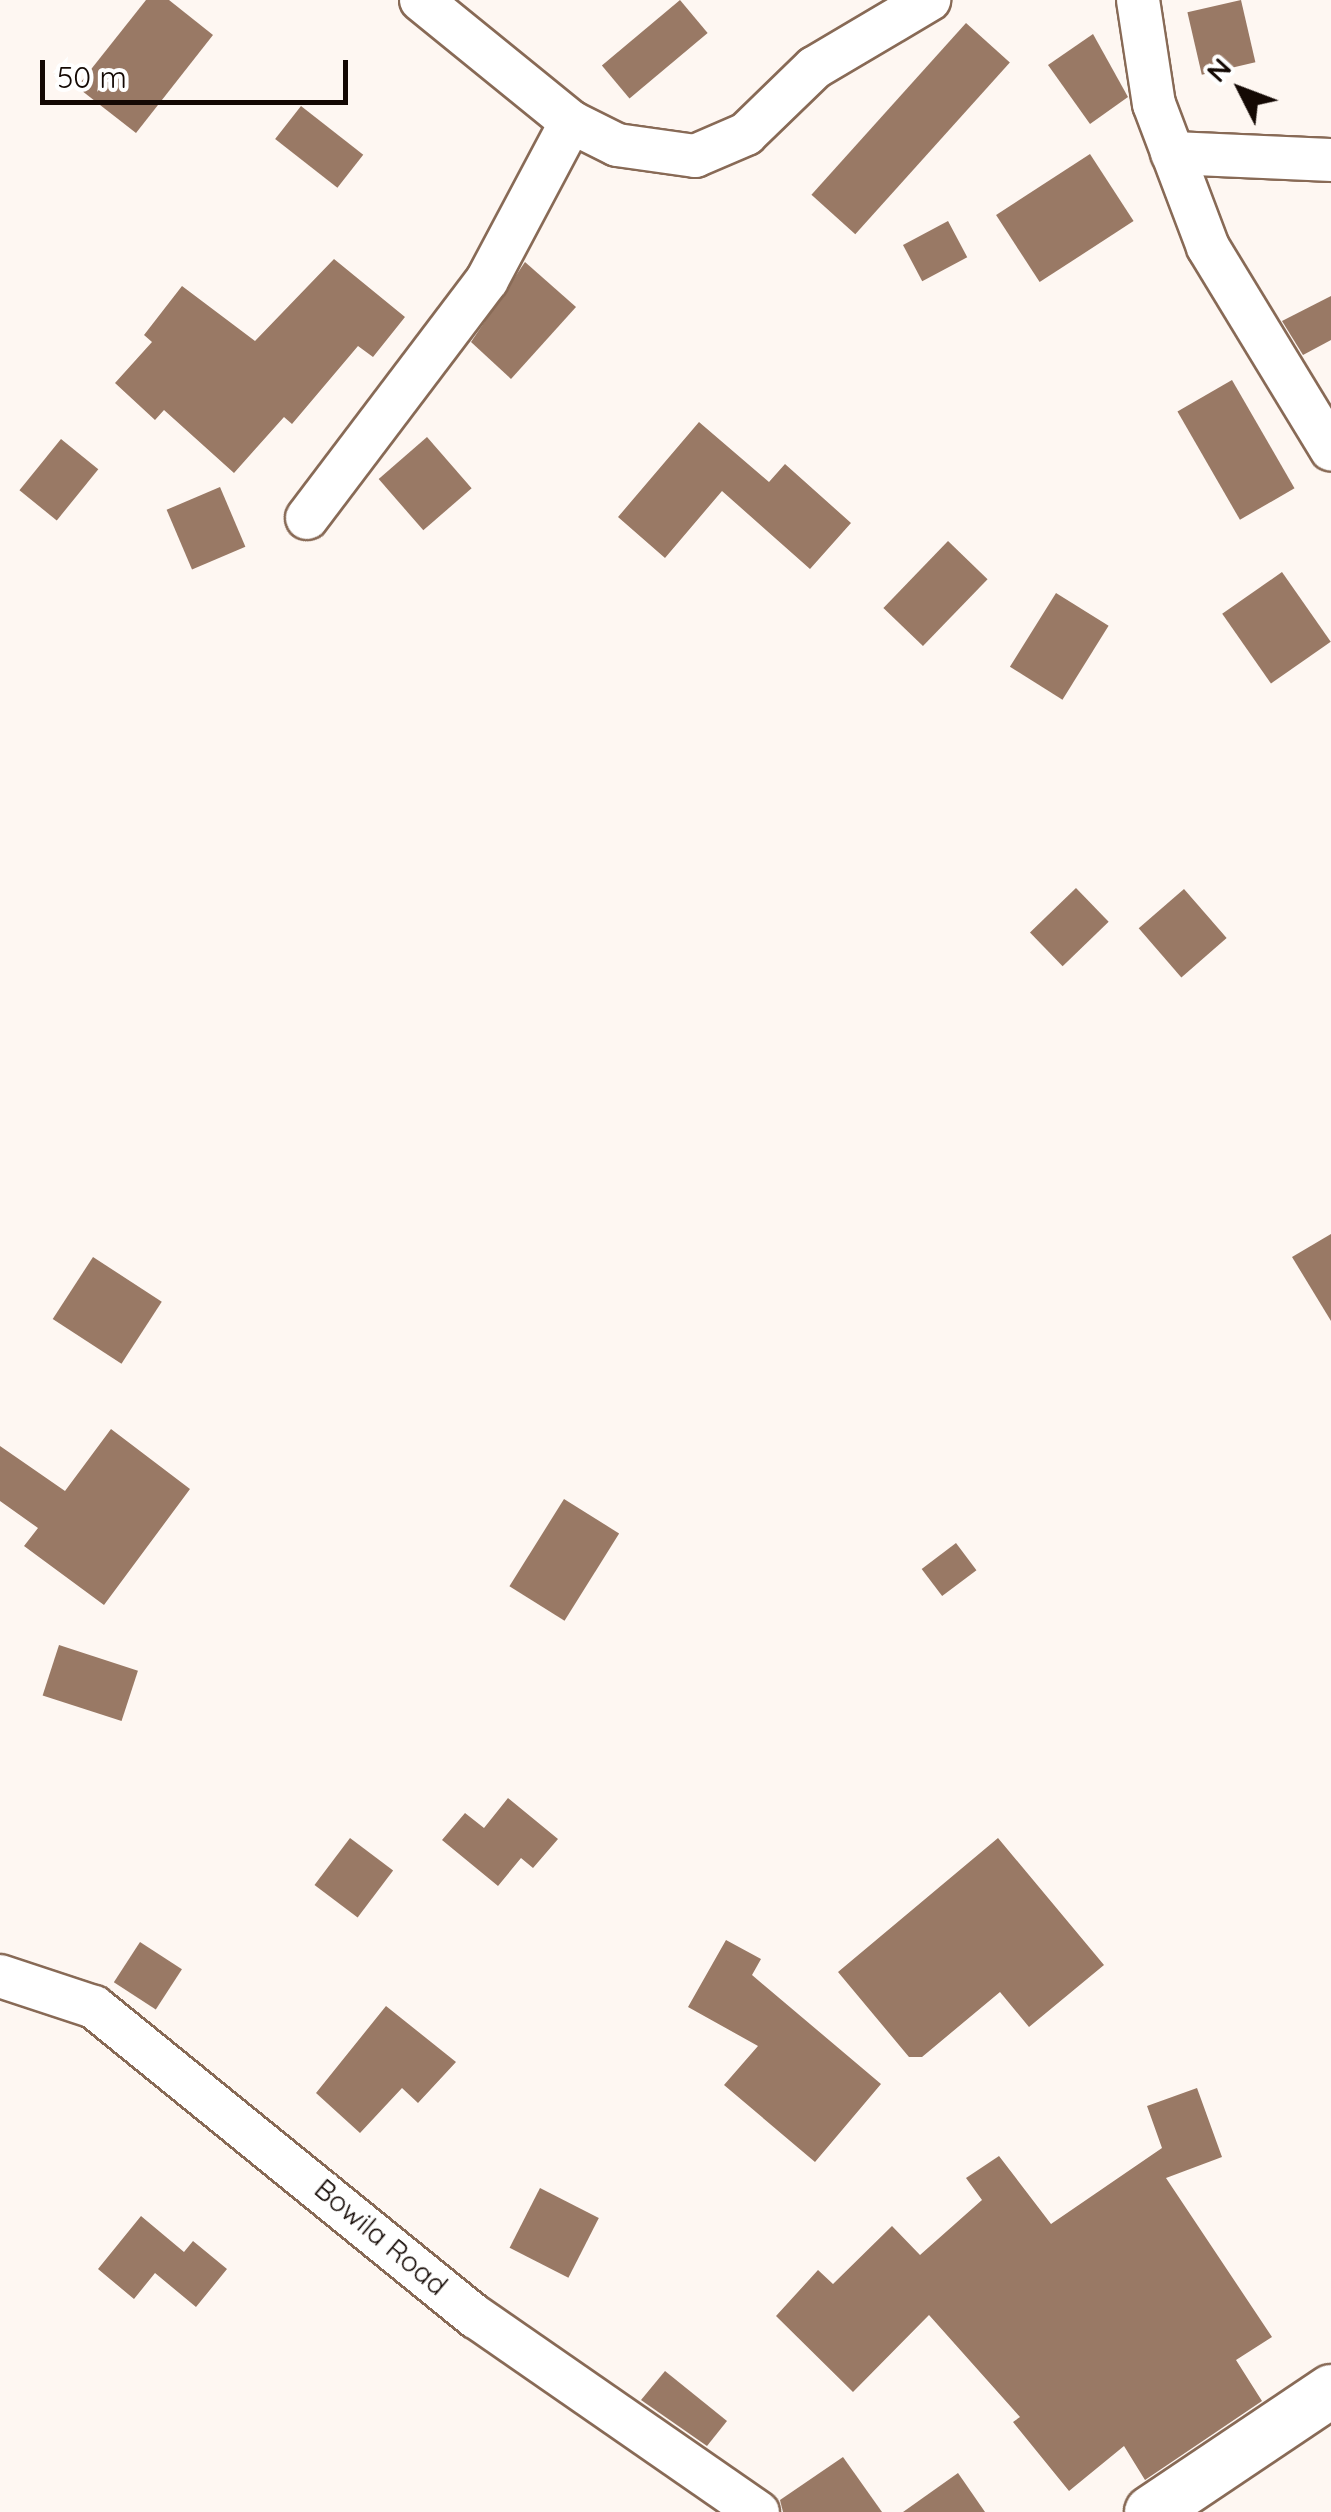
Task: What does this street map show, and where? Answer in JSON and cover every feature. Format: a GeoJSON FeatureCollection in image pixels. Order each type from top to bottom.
{"type":"FeatureCollection","features":[{"type":"Feature","properties":{"kind":"main road"},"geometry":{"type":"LineString","coordinates":[[1151,2512],[1331,2391]]}},
{"type":"Feature","properties":{"kind":"street"},"geometry":{"type":"LineString","coordinates":[[421,0],[571,122],[617,145],[714,152],[746,134],[814,68],[928,0]]}},
{"type":"Feature","properties":{"kind":"street"},"geometry":{"type":"LineString","coordinates":[[1126,0],[1138,1],[1154,104],[1208,247],[1331,449]]}},
{"type":"Feature","properties":{"kind":"street"},"geometry":{"type":"LineString","coordinates":[[307,518],[487,280],[571,122]]}},
{"type":"Feature","properties":{"kind":"street"},"geometry":{"type":"LineString","coordinates":[[1172,153],[1331,160]]}},
{"type":"Feature","properties":{"kind":"street","name":"Bowila Road"},"geometry":{"type":"LineString","coordinates":[[0,1976],[94,2007],[476,2318],[758,2512]]}},
{"type":"Feature","properties":{"kind":"building"},"geometry":{"type":"Polygon","coordinates":[[[146,0],[169,0],[213,35],[136,133],[77,87],[146,0]]]}},
{"type":"Feature","properties":{"kind":"building"},"geometry":{"type":"Polygon","coordinates":[[[680,0],[708,33],[630,99],[602,66],[680,0]]]}},
{"type":"Feature","properties":{"kind":"building"},"geometry":{"type":"Polygon","coordinates":[[[1241,0],[1255,62],[1202,75],[1187,12],[1241,0]]]}},
{"type":"Feature","properties":{"kind":"building"},"geometry":{"type":"Polygon","coordinates":[[[966,23],[1010,62],[855,234],[811,195],[966,23]]]}},
{"type":"Feature","properties":{"kind":"building"},"geometry":{"type":"Polygon","coordinates":[[[1093,34],[1128,97],[1090,124],[1048,65],[1093,34]]]}},
{"type":"Feature","properties":{"kind":"building"},"geometry":{"type":"Polygon","coordinates":[[[301,106],[363,155],[337,188],[275,139],[301,106]]]}},
{"type":"Feature","properties":{"kind":"building"},"geometry":{"type":"Polygon","coordinates":[[[1090,154],[1134,221],[1040,282],[996,215],[1090,154]]]}},
{"type":"Feature","properties":{"kind":"building"},"geometry":{"type":"Polygon","coordinates":[[[948,221],[967,257],[922,281],[903,245],[948,221]]]}},
{"type":"Feature","properties":{"kind":"building"},"geometry":{"type":"Polygon","coordinates":[[[334,259],[405,317],[373,357],[358,346],[292,424],[284,417],[234,473],[164,410],[155,420],[115,383],[152,342],[144,335],[182,286],[255,341],[334,259]]]}},
{"type":"Feature","properties":{"kind":"building"},"geometry":{"type":"Polygon","coordinates":[[[525,262],[576,307],[511,379],[471,342],[525,262]]]}},
{"type":"Feature","properties":{"kind":"building"},"geometry":{"type":"Polygon","coordinates":[[[1331,296],[1331,340],[1303,355],[1282,321],[1331,296]]]}},
{"type":"Feature","properties":{"kind":"building"},"geometry":{"type":"Polygon","coordinates":[[[1232,380],[1294,488],[1240,520],[1177,412],[1232,380]]]}},
{"type":"Feature","properties":{"kind":"building"},"geometry":{"type":"Polygon","coordinates":[[[699,422],[769,482],[785,464],[851,523],[810,569],[722,491],[665,558],[618,517],[699,422]]]}},
{"type":"Feature","properties":{"kind":"building"},"geometry":{"type":"Polygon","coordinates":[[[427,437],[472,488],[423,530],[379,479],[427,437]]]}},
{"type":"Feature","properties":{"kind":"building"},"geometry":{"type":"Polygon","coordinates":[[[61,439],[98,469],[57,520],[19,490],[61,439]]]}},
{"type":"Feature","properties":{"kind":"building"},"geometry":{"type":"Polygon","coordinates":[[[220,487],[245,547],[192,569],[167,510],[220,487]]]}},
{"type":"Feature","properties":{"kind":"building"},"geometry":{"type":"Polygon","coordinates":[[[948,541],[988,579],[923,646],[883,608],[948,541]]]}},
{"type":"Feature","properties":{"kind":"building"},"geometry":{"type":"Polygon","coordinates":[[[1282,572],[1331,642],[1271,683],[1222,614],[1282,572]]]}},
{"type":"Feature","properties":{"kind":"building"},"geometry":{"type":"Polygon","coordinates":[[[1056,593],[1109,626],[1062,700],[1010,667],[1056,593]]]}},
{"type":"Feature","properties":{"kind":"building"},"geometry":{"type":"Polygon","coordinates":[[[1076,888],[1109,922],[1063,966],[1030,932],[1076,888]]]}},
{"type":"Feature","properties":{"kind":"building"},"geometry":{"type":"Polygon","coordinates":[[[1184,889],[1227,938],[1181,977],[1139,928],[1184,889]]]}},
{"type":"Feature","properties":{"kind":"building"},"geometry":{"type":"Polygon","coordinates":[[[1331,1234],[1331,1321],[1292,1257],[1331,1234]]]}},
{"type":"Feature","properties":{"kind":"building"},"geometry":{"type":"Polygon","coordinates":[[[93,1257],[162,1302],[121,1364],[53,1319],[93,1257]]]}},
{"type":"Feature","properties":{"kind":"building"},"geometry":{"type":"Polygon","coordinates":[[[111,1429],[190,1489],[104,1605],[24,1546],[38,1528],[0,1501],[0,1446],[65,1491],[111,1429]]]}},
{"type":"Feature","properties":{"kind":"building"},"geometry":{"type":"Polygon","coordinates":[[[564,1499],[619,1533],[565,1621],[509,1586],[564,1499]]]}},
{"type":"Feature","properties":{"kind":"building"},"geometry":{"type":"Polygon","coordinates":[[[956,1543],[976,1570],[942,1596],[922,1569],[956,1543]]]}},
{"type":"Feature","properties":{"kind":"building"},"geometry":{"type":"Polygon","coordinates":[[[59,1645],[138,1671],[122,1721],[43,1695],[59,1645]]]}},
{"type":"Feature","properties":{"kind":"building"},"geometry":{"type":"Polygon","coordinates":[[[508,1798],[558,1839],[533,1868],[521,1858],[498,1886],[442,1840],[465,1813],[484,1828],[508,1798]]]}},
{"type":"Feature","properties":{"kind":"building"},"geometry":{"type":"Polygon","coordinates":[[[350,1838],[393,1870],[358,1918],[314,1885],[350,1838]]]}},
{"type":"Feature","properties":{"kind":"building"},"geometry":{"type":"Polygon","coordinates":[[[998,1838],[1104,1965],[1029,2027],[1000,1992],[922,2057],[909,2057],[838,1972],[998,1838]]]}},
{"type":"Feature","properties":{"kind":"building"},"geometry":{"type":"Polygon","coordinates":[[[726,1940],[761,1959],[752,1975],[881,2084],[815,2162],[724,2085],[758,2046],[688,2007],[726,1940]]]}},
{"type":"Feature","properties":{"kind":"building"},"geometry":{"type":"Polygon","coordinates":[[[140,1942],[182,1969],[156,2009],[114,1982],[140,1942]]]}},
{"type":"Feature","properties":{"kind":"building"},"geometry":{"type":"Polygon","coordinates":[[[386,2006],[456,2062],[418,2103],[402,2088],[360,2133],[316,2093],[386,2006]]]}},
{"type":"Feature","properties":{"kind":"building"},"geometry":{"type":"Polygon","coordinates":[[[1197,2088],[1222,2157],[1166,2178],[1272,2337],[1236,2360],[1262,2401],[1145,2480],[1124,2446],[1069,2491],[1013,2422],[1020,2417],[929,2315],[853,2392],[776,2316],[818,2270],[833,2284],[892,2226],[920,2255],[982,2200],[966,2178],[999,2156],[1051,2224],[1162,2148],[1147,2106],[1197,2088]]]}},
{"type":"Feature","properties":{"kind":"building"},"geometry":{"type":"Polygon","coordinates":[[[540,2188],[599,2218],[568,2278],[510,2248],[540,2188]]]}},
{"type":"Feature","properties":{"kind":"building"},"geometry":{"type":"Polygon","coordinates":[[[141,2216],[184,2252],[193,2241],[227,2269],[196,2307],[155,2273],[134,2299],[98,2269],[141,2216]]]}},
{"type":"Feature","properties":{"kind":"building"},"geometry":{"type":"Polygon","coordinates":[[[665,2371],[727,2421],[707,2446],[641,2400],[665,2371]]]}},
{"type":"Feature","properties":{"kind":"building"},"geometry":{"type":"Polygon","coordinates":[[[843,2457],[882,2512],[783,2512],[780,2500],[843,2457]]]}},
{"type":"Feature","properties":{"kind":"building"},"geometry":{"type":"Polygon","coordinates":[[[958,2473],[985,2512],[903,2512],[958,2473]]]}}]}
